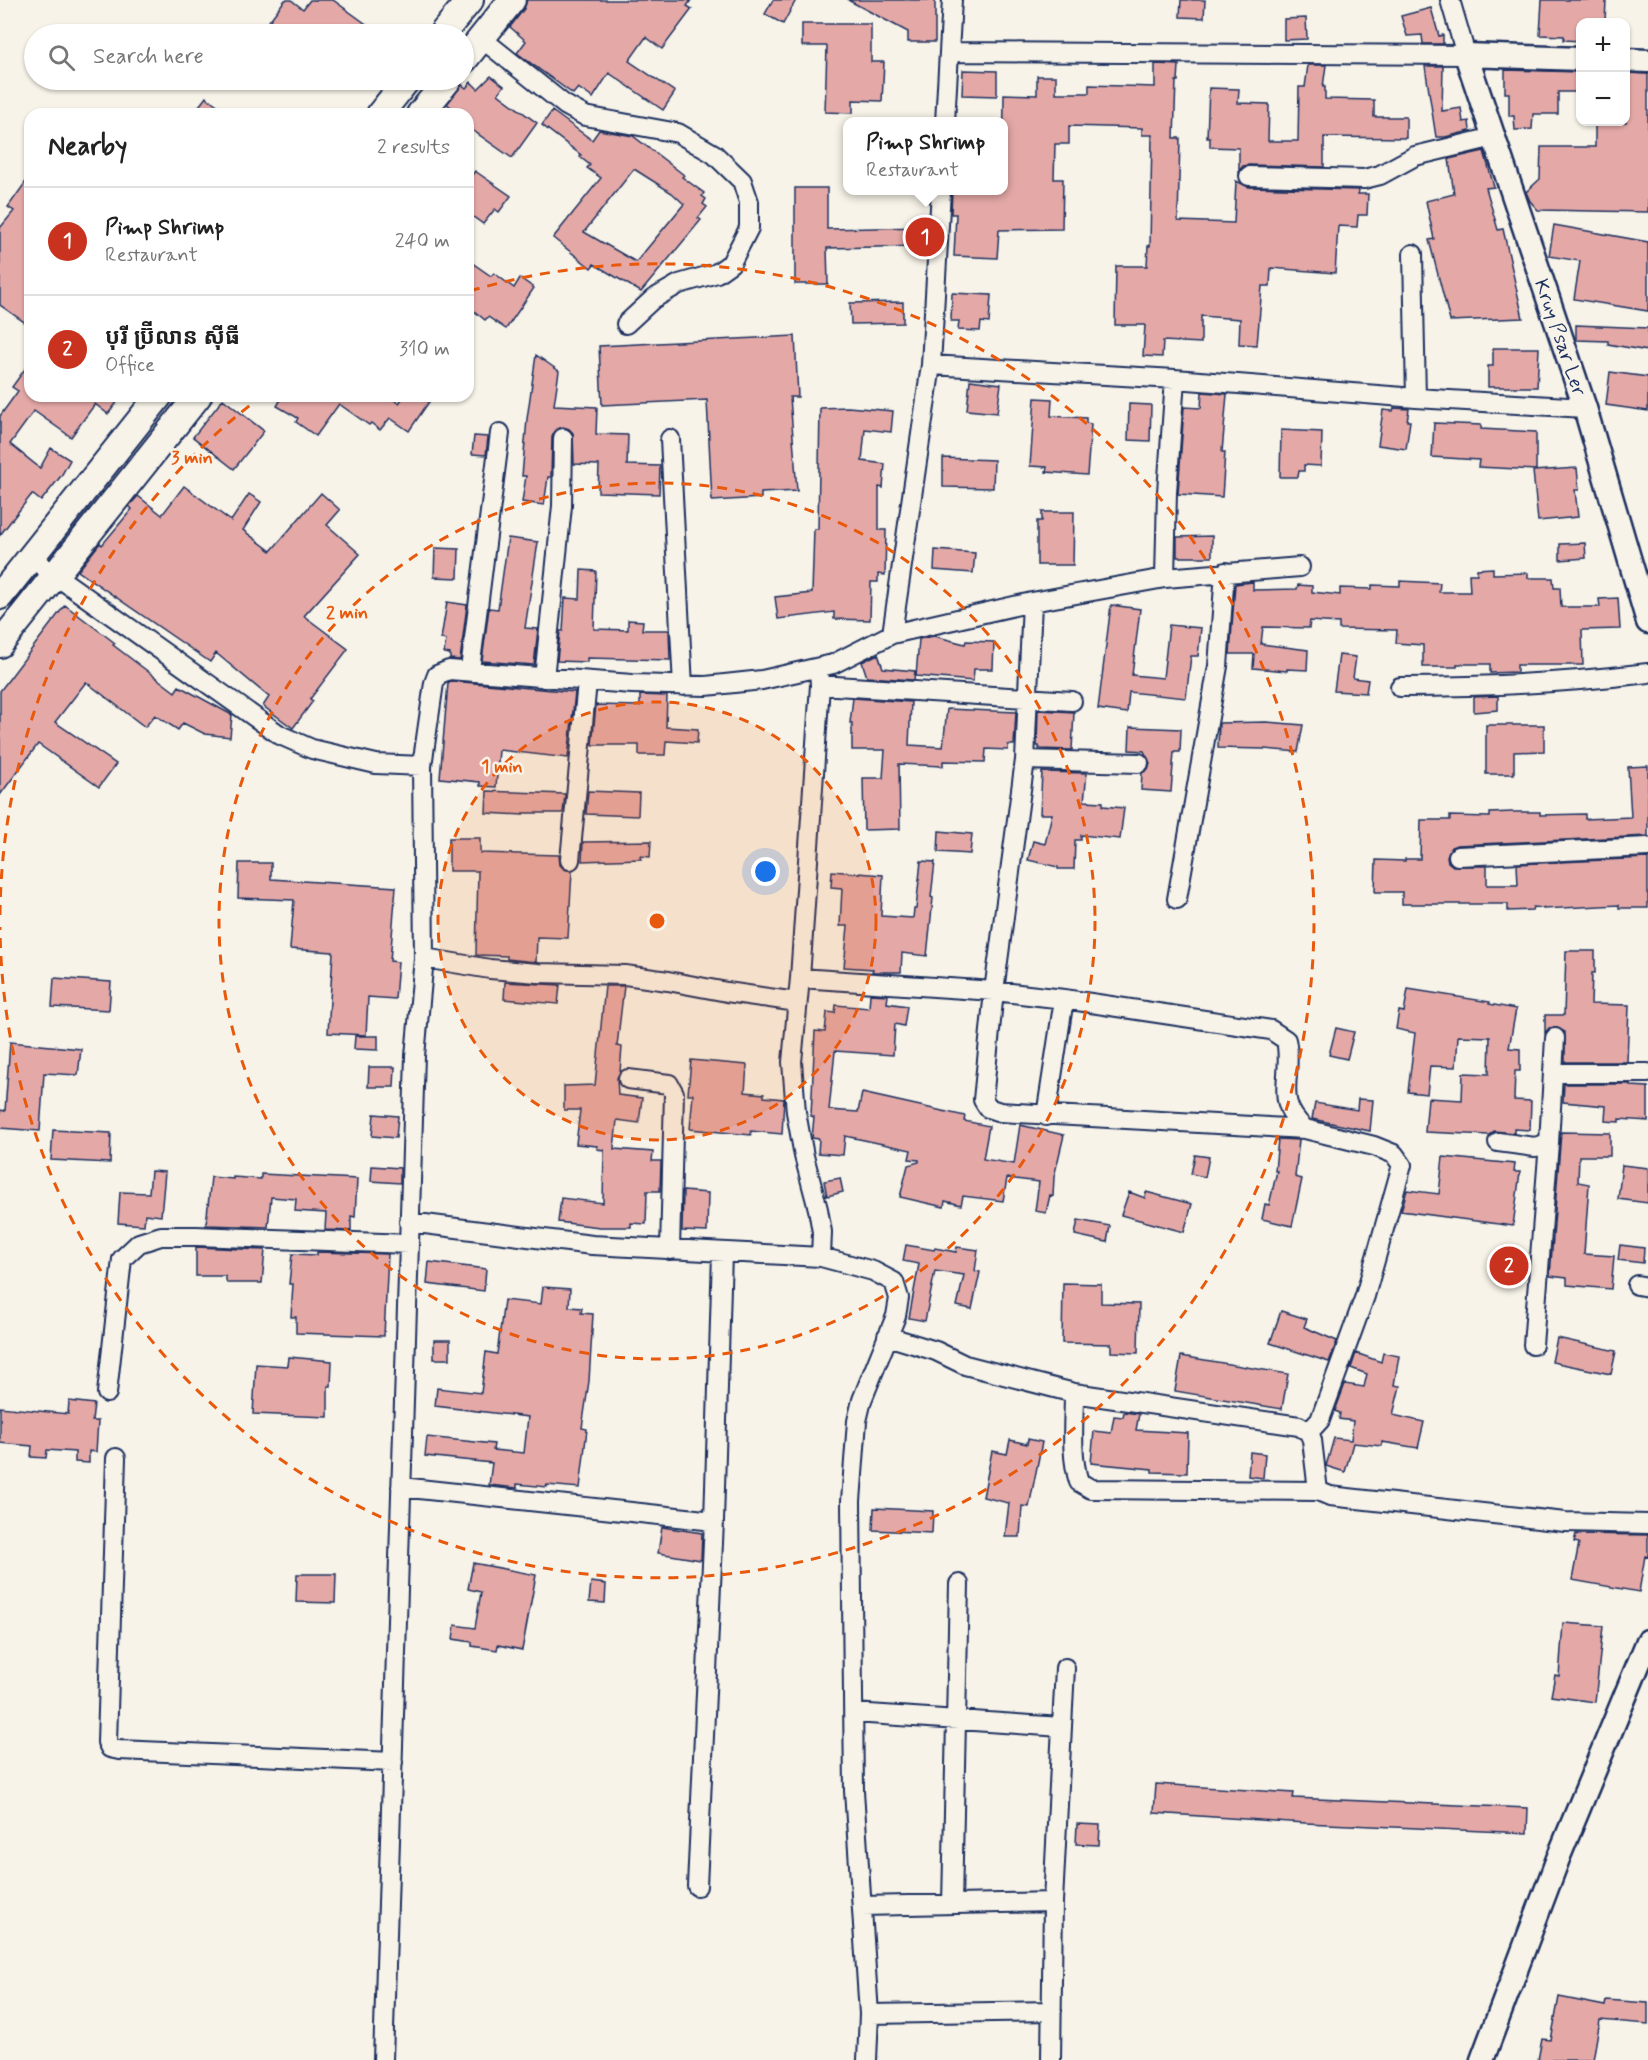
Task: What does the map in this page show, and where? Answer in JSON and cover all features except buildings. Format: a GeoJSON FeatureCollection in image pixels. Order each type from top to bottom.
{"type":"FeatureCollection","features":[{"type":"Feature","properties":{"kind":"main road"},"geometry":{"type":"LineString","coordinates":[[450,24],[470,0]]}},
{"type":"Feature","properties":{"kind":"main road"},"geometry":{"type":"LineString","coordinates":[[474,47],[512,0]]}},
{"type":"Feature","properties":{"kind":"main road"},"geometry":{"type":"LineString","coordinates":[[385,108],[399,90]]}},
{"type":"Feature","properties":{"kind":"main road"},"geometry":{"type":"LineString","coordinates":[[425,108],[440,90]]}},
{"type":"Feature","properties":{"kind":"main road"},"geometry":{"type":"LineString","coordinates":[[1,593],[154,402]]}},
{"type":"Feature","properties":{"kind":"main road"},"geometry":{"type":"LineString","coordinates":[[0,644],[193,402]]}},
{"type":"Feature","properties":{"kind":"street"},"geometry":{"type":"LineString","coordinates":[[945,117],[952,0]]}},
{"type":"Feature","properties":{"kind":"street"},"geometry":{"type":"LineString","coordinates":[[1450,0],[1466,55]]}},
{"type":"Feature","properties":{"kind":"street"},"geometry":{"type":"LineString","coordinates":[[481,38],[565,105],[585,116],[678,133],[714,154],[742,181],[749,202],[748,228],[731,263],[717,273],[679,284],[653,299],[626,324]]}},
{"type":"Feature","properties":{"kind":"street"},"geometry":{"type":"LineString","coordinates":[[949,52],[1466,55],[1576,58]]}},
{"type":"Feature","properties":{"kind":"street","name":"Kruy Psar Ler"},"geometry":{"type":"LineString","coordinates":[[1466,55],[1640,573],[1648,621]]}},
{"type":"Feature","properties":{"kind":"street"},"geometry":{"type":"LineString","coordinates":[[1630,60],[1648,61]]}},
{"type":"Feature","properties":{"kind":"street"},"geometry":{"type":"LineString","coordinates":[[1249,176],[1364,179],[1380,175],[1415,156],[1494,137]]}},
{"type":"Feature","properties":{"kind":"street"},"geometry":{"type":"LineString","coordinates":[[892,634],[931,365],[941,195]]}},
{"type":"Feature","properties":{"kind":"street"},"geometry":{"type":"LineString","coordinates":[[1413,254],[1416,398]]}},
{"type":"Feature","properties":{"kind":"street"},"geometry":{"type":"LineString","coordinates":[[931,365],[1175,379],[1416,398],[1585,408]]}},
{"type":"Feature","properties":{"kind":"street"},"geometry":{"type":"LineString","coordinates":[[1165,578],[1167,492],[1175,379]]}},
{"type":"Feature","properties":{"kind":"street"},"geometry":{"type":"LineString","coordinates":[[470,670],[500,433]]}},
{"type":"Feature","properties":{"kind":"street"},"geometry":{"type":"LineString","coordinates":[[544,678],[562,506],[562,438]]}},
{"type":"Feature","properties":{"kind":"street"},"geometry":{"type":"LineString","coordinates":[[670,439],[683,686]]}},
{"type":"Feature","properties":{"kind":"street"},"geometry":{"type":"LineString","coordinates":[[31,558],[280,735],[312,749],[376,764],[422,766]]}},
{"type":"Feature","properties":{"kind":"street"},"geometry":{"type":"LineString","coordinates":[[821,1257],[822,1232],[796,1112],[792,1062],[800,978],[819,677],[833,664],[892,634],[1032,602],[1165,578],[1300,567]]}},
{"type":"Feature","properties":{"kind":"street"},"geometry":{"type":"LineString","coordinates":[[1178,899],[1218,666],[1225,572]]}},
{"type":"Feature","properties":{"kind":"street"},"geometry":{"type":"LineString","coordinates":[[1032,602],[1025,759],[994,991],[983,1100],[988,1108],[1000,1112],[1305,1129],[1374,1146],[1394,1154],[1402,1166],[1365,1296],[1320,1420],[1309,1432]]}},
{"type":"Feature","properties":{"kind":"street"},"geometry":{"type":"LineString","coordinates":[[383,2060],[415,1056],[424,958],[422,766],[437,675],[449,670],[470,670],[587,682],[683,686],[819,677],[1072,701]]}},
{"type":"Feature","properties":{"kind":"street"},"geometry":{"type":"LineString","coordinates":[[1400,687],[1583,681],[1648,674]]}},
{"type":"Feature","properties":{"kind":"street"},"geometry":{"type":"LineString","coordinates":[[570,860],[587,682]]}},
{"type":"Feature","properties":{"kind":"street"},"geometry":{"type":"LineString","coordinates":[[1025,759],[1139,763]]}},
{"type":"Feature","properties":{"kind":"street"},"geometry":{"type":"LineString","coordinates":[[1458,856],[1648,847]]}},
{"type":"Feature","properties":{"kind":"street"},"geometry":{"type":"LineString","coordinates":[[424,958],[490,969],[538,973],[626,975],[727,993],[797,1002]]}},
{"type":"Feature","properties":{"kind":"street"},"geometry":{"type":"LineString","coordinates":[[800,978],[994,991],[1064,999],[1271,1030],[1286,1040],[1290,1056],[1286,1080],[1286,1102],[1293,1119],[1305,1129]]}},
{"type":"Feature","properties":{"kind":"street"},"geometry":{"type":"LineString","coordinates":[[1046,1116],[1064,999]]}},
{"type":"Feature","properties":{"kind":"street"},"geometry":{"type":"LineString","coordinates":[[1533,1344],[1555,1038]]}},
{"type":"Feature","properties":{"kind":"street"},"geometry":{"type":"LineString","coordinates":[[1554,1073],[1648,1073]]}},
{"type":"Feature","properties":{"kind":"street"},"geometry":{"type":"LineString","coordinates":[[628,1079],[669,1084],[674,1093],[670,1250]]}},
{"type":"Feature","properties":{"kind":"street"},"geometry":{"type":"LineString","coordinates":[[1498,1142],[1535,1147],[1549,1143]]}},
{"type":"Feature","properties":{"kind":"street"},"geometry":{"type":"LineString","coordinates":[[409,1222],[592,1245],[821,1257],[873,1272],[894,1282],[899,1298],[896,1316],[862,1400],[854,1453],[851,1554],[854,1791],[869,2014],[867,2060]]}},
{"type":"Feature","properties":{"kind":"street"},"geometry":{"type":"LineString","coordinates":[[108,1393],[122,1259],[139,1243],[162,1236],[196,1236],[410,1244]]}},
{"type":"Feature","properties":{"kind":"street"},"geometry":{"type":"LineString","coordinates":[[697,1886],[714,1521],[722,1253]]}},
{"type":"Feature","properties":{"kind":"street"},"geometry":{"type":"LineString","coordinates":[[887,1336],[936,1351],[965,1365],[1074,1393],[1299,1426],[1309,1432],[1312,1440],[1318,1491]]}},
{"type":"Feature","properties":{"kind":"street"},"geometry":{"type":"LineString","coordinates":[[1074,1393],[1073,1433],[1076,1467],[1079,1482],[1091,1489],[1318,1491],[1330,1496],[1566,1522],[1648,1524]]}},
{"type":"Feature","properties":{"kind":"street"},"geometry":{"type":"LineString","coordinates":[[116,1458],[107,1742],[110,1748],[393,1762]]}},
{"type":"Feature","properties":{"kind":"street"},"geometry":{"type":"LineString","coordinates":[[401,1487],[714,1521]]}},
{"type":"Feature","properties":{"kind":"street"},"geometry":{"type":"LineString","coordinates":[[952,1904],[959,1584]]}},
{"type":"Feature","properties":{"kind":"street"},"geometry":{"type":"LineString","coordinates":[[1482,2060],[1559,1856],[1648,1641]]}},
{"type":"Feature","properties":{"kind":"street"},"geometry":{"type":"LineString","coordinates":[[1051,2060],[1053,1902],[1065,1668]]}},
{"type":"Feature","properties":{"kind":"street"},"geometry":{"type":"LineString","coordinates":[[854,1713],[1062,1726]]}},
{"type":"Feature","properties":{"kind":"street"},"geometry":{"type":"LineString","coordinates":[[862,1906],[1053,1902]]}},
{"type":"Feature","properties":{"kind":"street"},"geometry":{"type":"LineString","coordinates":[[869,2014],[1052,2011]]}},
{"type":"Feature","properties":{"kind":"place","name":"Pimp Shrimp"},"geometry":{"type":"Point","coordinates":[925,237]}},
{"type":"Feature","properties":{"kind":"place","name":"បុរី ប្រ៊ីលាន សុីធី"},"geometry":{"type":"Point","coordinates":[1509,1266]}}]}
